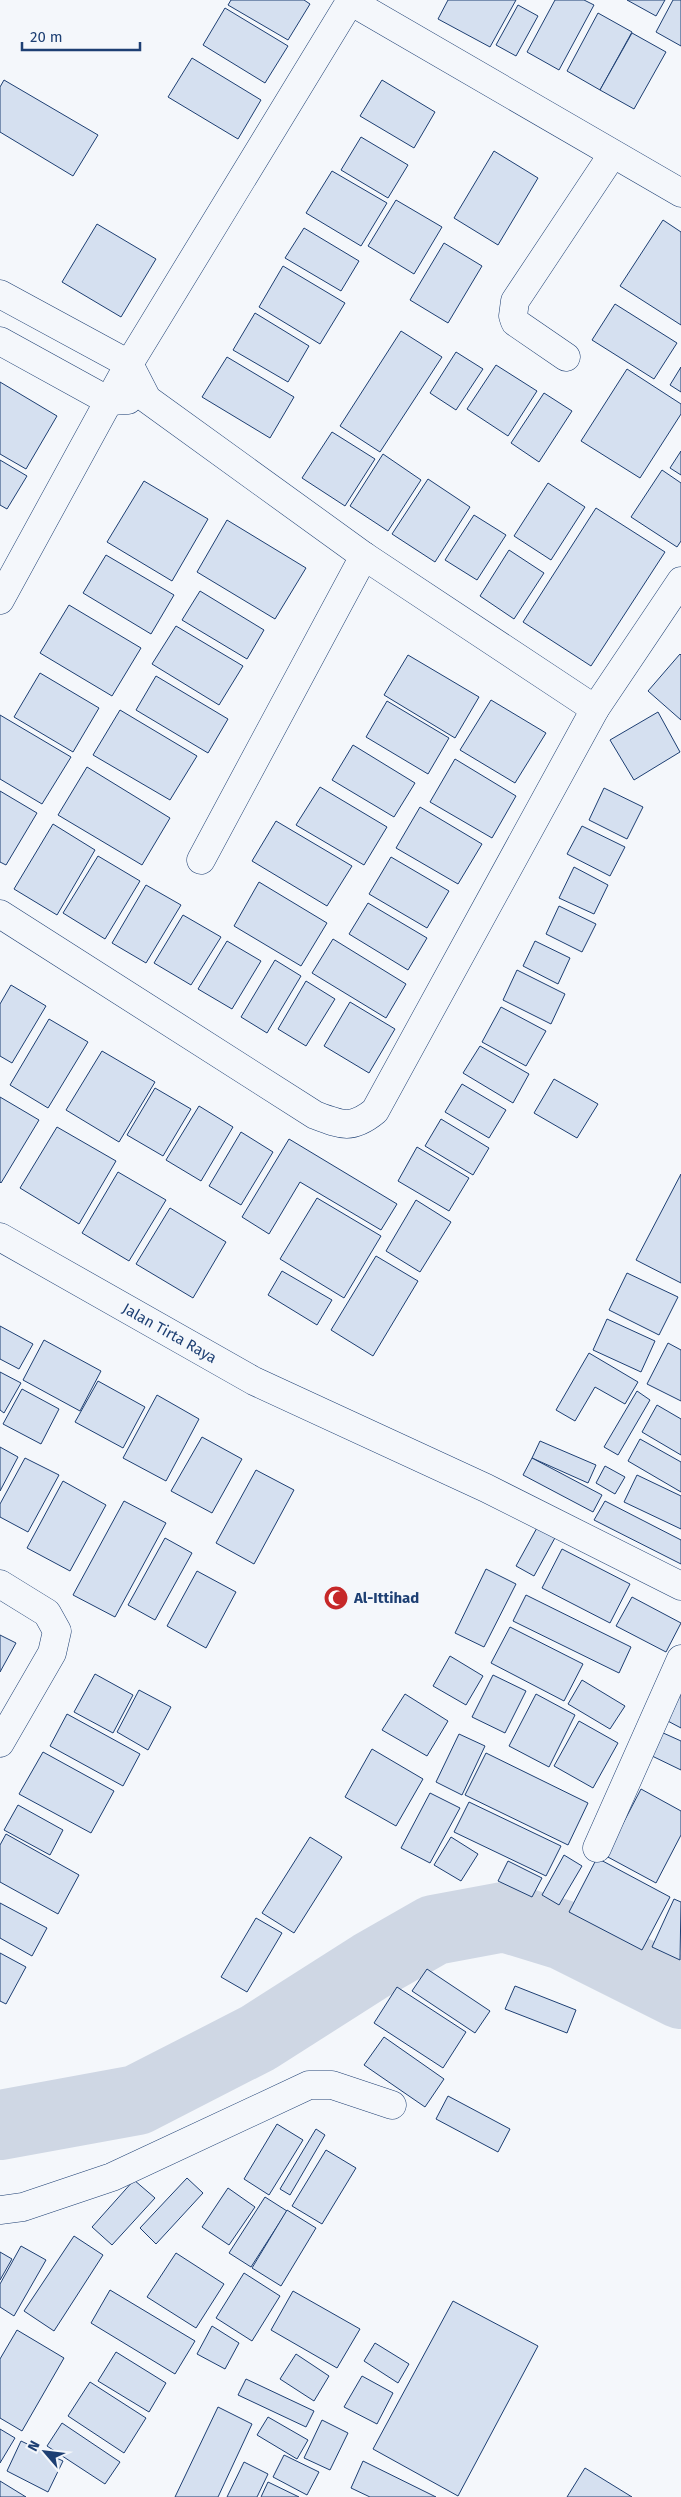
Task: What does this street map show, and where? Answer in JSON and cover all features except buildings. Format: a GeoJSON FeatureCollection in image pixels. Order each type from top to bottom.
{"type":"FeatureCollection","features":[{"type":"Feature","properties":{"kind":"street"},"geometry":{"type":"LineString","coordinates":[[0,600],[129,364],[351,0],[612,155],[681,193]]}},
{"type":"Feature","properties":{"kind":"street"},"geometry":{"type":"LineString","coordinates":[[566,357],[515,322],[513,309],[515,301],[612,155]]}},
{"type":"Feature","properties":{"kind":"street"},"geometry":{"type":"LineString","coordinates":[[0,294],[129,364],[147,400],[364,556],[595,709]]}},
{"type":"Feature","properties":{"kind":"street"},"geometry":{"type":"LineString","coordinates":[[0,341],[109,401],[147,400]]}},
{"type":"Feature","properties":{"kind":"street"},"geometry":{"type":"LineString","coordinates":[[201,860],[364,556]]}},
{"type":"Feature","properties":{"kind":"street"},"geometry":{"type":"LineString","coordinates":[[0,914],[315,1115],[337,1124],[351,1125],[363,1121],[375,1111],[595,709],[681,581]]}},
{"type":"Feature","properties":{"kind":"street","name":"Jalan Tirta Raya"},"geometry":{"type":"LineString","coordinates":[[0,1237],[254,1381],[486,1488],[681,1586]]}},
{"type":"Feature","properties":{"kind":"street"},"geometry":{"type":"LineString","coordinates":[[0,1584],[47,1613],[57,1631],[52,1653],[0,1743]]}},
{"type":"Feature","properties":{"kind":"street"},"geometry":{"type":"LineString","coordinates":[[597,1848],[681,1659]]}},
{"type":"Feature","properties":{"kind":"street"},"geometry":{"type":"LineString","coordinates":[[0,2210],[23,2207],[112,2177],[310,2085],[332,2085],[392,2105]]}},
{"type":"Feature","properties":{"kind":"waterway"},"geometry":{"type":"LineString","coordinates":[[0,2125],[137,2100],[258,2038],[371,1966],[434,1930],[504,1917],[563,1935],[681,1994]]}},
{"type":"Feature","properties":{"kind":"place","name":"Al-Ittihad"},"geometry":{"type":"Point","coordinates":[336,1598]}}]}
